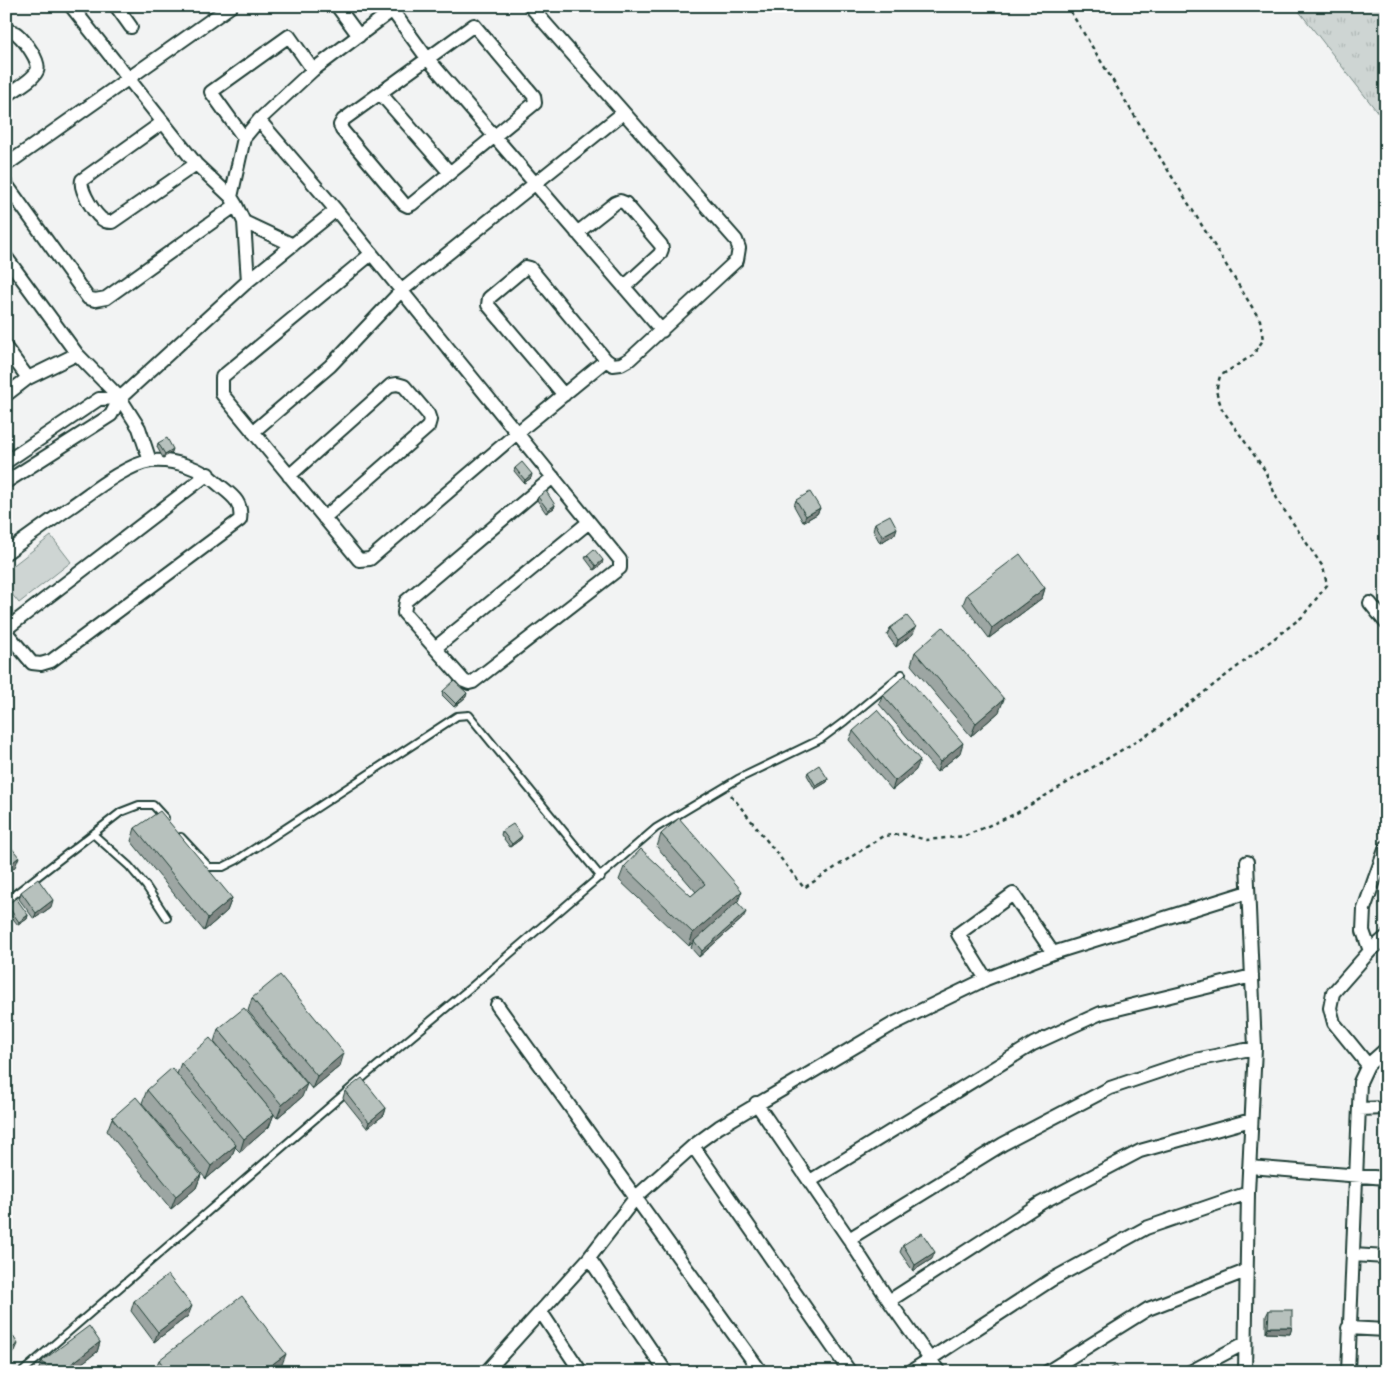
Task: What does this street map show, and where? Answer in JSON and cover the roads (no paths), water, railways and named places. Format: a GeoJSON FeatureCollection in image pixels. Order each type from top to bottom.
{"type":"FeatureCollection","features":[{"type":"Feature","properties":{"kind":"street"},"geometry":{"type":"LineString","coordinates":[[71,6],[196,164],[234,201],[244,222],[248,280]]}},
{"type":"Feature","properties":{"kind":"street"},"geometry":{"type":"LineString","coordinates":[[116,6],[131,27]]}},
{"type":"Feature","properties":{"kind":"street"},"geometry":{"type":"LineString","coordinates":[[6,165],[231,6]]}},
{"type":"Feature","properties":{"kind":"street"},"geometry":{"type":"LineString","coordinates":[[337,6],[359,36]]}},
{"type":"Feature","properties":{"kind":"street"},"geometry":{"type":"LineString","coordinates":[[530,6],[736,240],[739,248],[737,260],[662,331],[630,359],[621,364],[613,365],[606,360],[532,270],[526,267],[488,298],[488,305],[564,395]]}},
{"type":"Feature","properties":{"kind":"street"},"geometry":{"type":"LineString","coordinates":[[6,184],[88,298],[95,300],[106,298],[234,201],[244,138],[259,120],[313,70],[393,8],[427,58],[662,331]]}},
{"type":"Feature","properties":{"kind":"street"},"geometry":{"type":"LineString","coordinates":[[474,25],[536,100],[535,103],[494,137],[408,206],[404,204],[342,130],[340,125],[343,120],[380,93],[474,25]]}},
{"type":"Feature","properties":{"kind":"street"},"geometry":{"type":"LineString","coordinates":[[6,31],[17,34],[38,61],[39,68],[35,75],[6,96]]}},
{"type":"Feature","properties":{"kind":"street"},"geometry":{"type":"LineString","coordinates":[[244,138],[211,92],[289,36],[313,70]]}},
{"type":"Feature","properties":{"kind":"street"},"geometry":{"type":"LineString","coordinates":[[380,93],[450,173]]}},
{"type":"Feature","properties":{"kind":"street"},"geometry":{"type":"LineString","coordinates":[[253,432],[330,366],[401,291],[623,113]]}},
{"type":"Feature","properties":{"kind":"street"},"geometry":{"type":"LineString","coordinates":[[259,120],[336,210],[620,560],[620,568],[473,682],[464,681],[404,613],[406,601],[553,478]]}},
{"type":"Feature","properties":{"kind":"street"},"geometry":{"type":"LineString","coordinates":[[163,122],[82,180],[80,186],[100,218],[106,222],[112,222],[196,164]]}},
{"type":"Feature","properties":{"kind":"street"},"geometry":{"type":"LineString","coordinates":[[577,233],[615,203],[620,201],[625,203],[661,245],[662,249],[660,254],[624,287]]}},
{"type":"Feature","properties":{"kind":"street"},"geometry":{"type":"LineString","coordinates":[[6,482],[111,415],[120,398],[248,280],[336,210]]}},
{"type":"Feature","properties":{"kind":"street"},"geometry":{"type":"LineString","coordinates":[[244,222],[293,245]]}},
{"type":"Feature","properties":{"kind":"street"},"geometry":{"type":"LineString","coordinates":[[371,254],[222,377],[222,394],[358,560],[370,560],[517,433],[606,360]]}},
{"type":"Feature","properties":{"kind":"street"},"geometry":{"type":"LineString","coordinates":[[6,257],[76,354],[120,398],[138,428],[150,461]]}},
{"type":"Feature","properties":{"kind":"street"},"geometry":{"type":"LineString","coordinates":[[6,348],[28,378]]}},
{"type":"Feature","properties":{"kind":"street"},"geometry":{"type":"LineString","coordinates":[[6,395],[28,378],[76,354]]}},
{"type":"Feature","properties":{"kind":"street"},"geometry":{"type":"LineString","coordinates":[[290,476],[391,385],[404,386],[428,414],[430,420],[428,427],[324,518]]}},
{"type":"Feature","properties":{"kind":"street"},"geometry":{"type":"LineString","coordinates":[[24,470],[10,460],[99,399],[120,398]]}},
{"type":"Feature","properties":{"kind":"street"},"geometry":{"type":"LineString","coordinates":[[6,552],[101,485],[122,472],[150,461],[180,463],[208,474],[239,503],[242,510],[240,520],[51,661],[42,664],[32,663],[6,631],[208,474]]}},
{"type":"Feature","properties":{"kind":"street"},"geometry":{"type":"LineString","coordinates":[[435,648],[589,522]]}},
{"type":"Feature","properties":{"kind":"street"},"geometry":{"type":"LineString","coordinates":[[1370,603],[1386,623]]}},
{"type":"Feature","properties":{"kind":"street"},"geometry":{"type":"LineString","coordinates":[[1370,951],[1363,931],[1364,909],[1386,847]]}},
{"type":"Feature","properties":{"kind":"street"},"geometry":{"type":"LineString","coordinates":[[1245,1372],[1248,1192],[1255,1048],[1247,862]]}},
{"type":"Feature","properties":{"kind":"street"},"geometry":{"type":"LineString","coordinates":[[486,1372],[589,1258],[636,1197],[693,1146],[719,1127],[893,1024],[986,979],[1053,953],[1248,892]]}},
{"type":"Feature","properties":{"kind":"street"},"geometry":{"type":"LineString","coordinates":[[986,979],[958,934],[1013,894],[1053,953]]}},
{"type":"Feature","properties":{"kind":"street"},"geometry":{"type":"LineString","coordinates":[[1368,1065],[1334,1023],[1330,1008],[1333,993],[1370,951],[1386,937]]}},
{"type":"Feature","properties":{"kind":"street"},"geometry":{"type":"LineString","coordinates":[[810,1181],[1033,1044],[1101,1013],[1252,976]]}},
{"type":"Feature","properties":{"kind":"street"},"geometry":{"type":"LineString","coordinates":[[497,1005],[761,1372]]}},
{"type":"Feature","properties":{"kind":"street"},"geometry":{"type":"LineString","coordinates":[[850,1240],[1003,1144],[1110,1088],[1190,1061],[1255,1048]]}},
{"type":"Feature","properties":{"kind":"street"},"geometry":{"type":"LineString","coordinates":[[1348,1372],[1348,1328],[1360,1082],[1368,1065],[1386,1049]]}},
{"type":"Feature","properties":{"kind":"street"},"geometry":{"type":"LineString","coordinates":[[756,1104],[938,1372]]}},
{"type":"Feature","properties":{"kind":"street"},"geometry":{"type":"LineString","coordinates":[[1358,1108],[1386,1108]]}},
{"type":"Feature","properties":{"kind":"street"},"geometry":{"type":"LineString","coordinates":[[889,1301],[1041,1203],[1140,1151],[1251,1120]]}},
{"type":"Feature","properties":{"kind":"street"},"geometry":{"type":"LineString","coordinates":[[693,1146],[850,1372]]}},
{"type":"Feature","properties":{"kind":"street"},"geometry":{"type":"LineString","coordinates":[[1249,1167],[1386,1178]]}},
{"type":"Feature","properties":{"kind":"street"},"geometry":{"type":"LineString","coordinates":[[910,1372],[1051,1280],[1146,1228],[1248,1192]]}},
{"type":"Feature","properties":{"kind":"street"},"geometry":{"type":"LineString","coordinates":[[1353,1255],[1386,1257]]}},
{"type":"Feature","properties":{"kind":"street"},"geometry":{"type":"LineString","coordinates":[[589,1258],[666,1372]]}},
{"type":"Feature","properties":{"kind":"street"},"geometry":{"type":"LineString","coordinates":[[1047,1372],[1148,1309],[1246,1271]]}},
{"type":"Feature","properties":{"kind":"street"},"geometry":{"type":"LineString","coordinates":[[541,1312],[581,1372]]}},
{"type":"Feature","properties":{"kind":"street"},"geometry":{"type":"LineString","coordinates":[[1348,1328],[1386,1330]]}},
{"type":"Feature","properties":{"kind":"street"},"geometry":{"type":"LineString","coordinates":[[1190,1372],[1245,1343]]}},
{"type":"Feature","properties":{"kind":"lane"},"geometry":{"type":"LineString","coordinates":[[22,1372],[656,828],[724,787],[822,738],[846,721],[902,674]]}},
{"type":"Feature","properties":{"kind":"lane"},"geometry":{"type":"LineString","coordinates":[[178,833],[209,867],[223,867],[237,860],[457,716],[469,715],[600,876]]}},
{"type":"Feature","properties":{"kind":"lane"},"geometry":{"type":"LineString","coordinates":[[6,901],[121,812],[138,805],[153,806],[172,826]]}},
{"type":"Feature","properties":{"kind":"lane"},"geometry":{"type":"LineString","coordinates":[[93,834],[129,866],[146,886],[167,918]]}}]}
